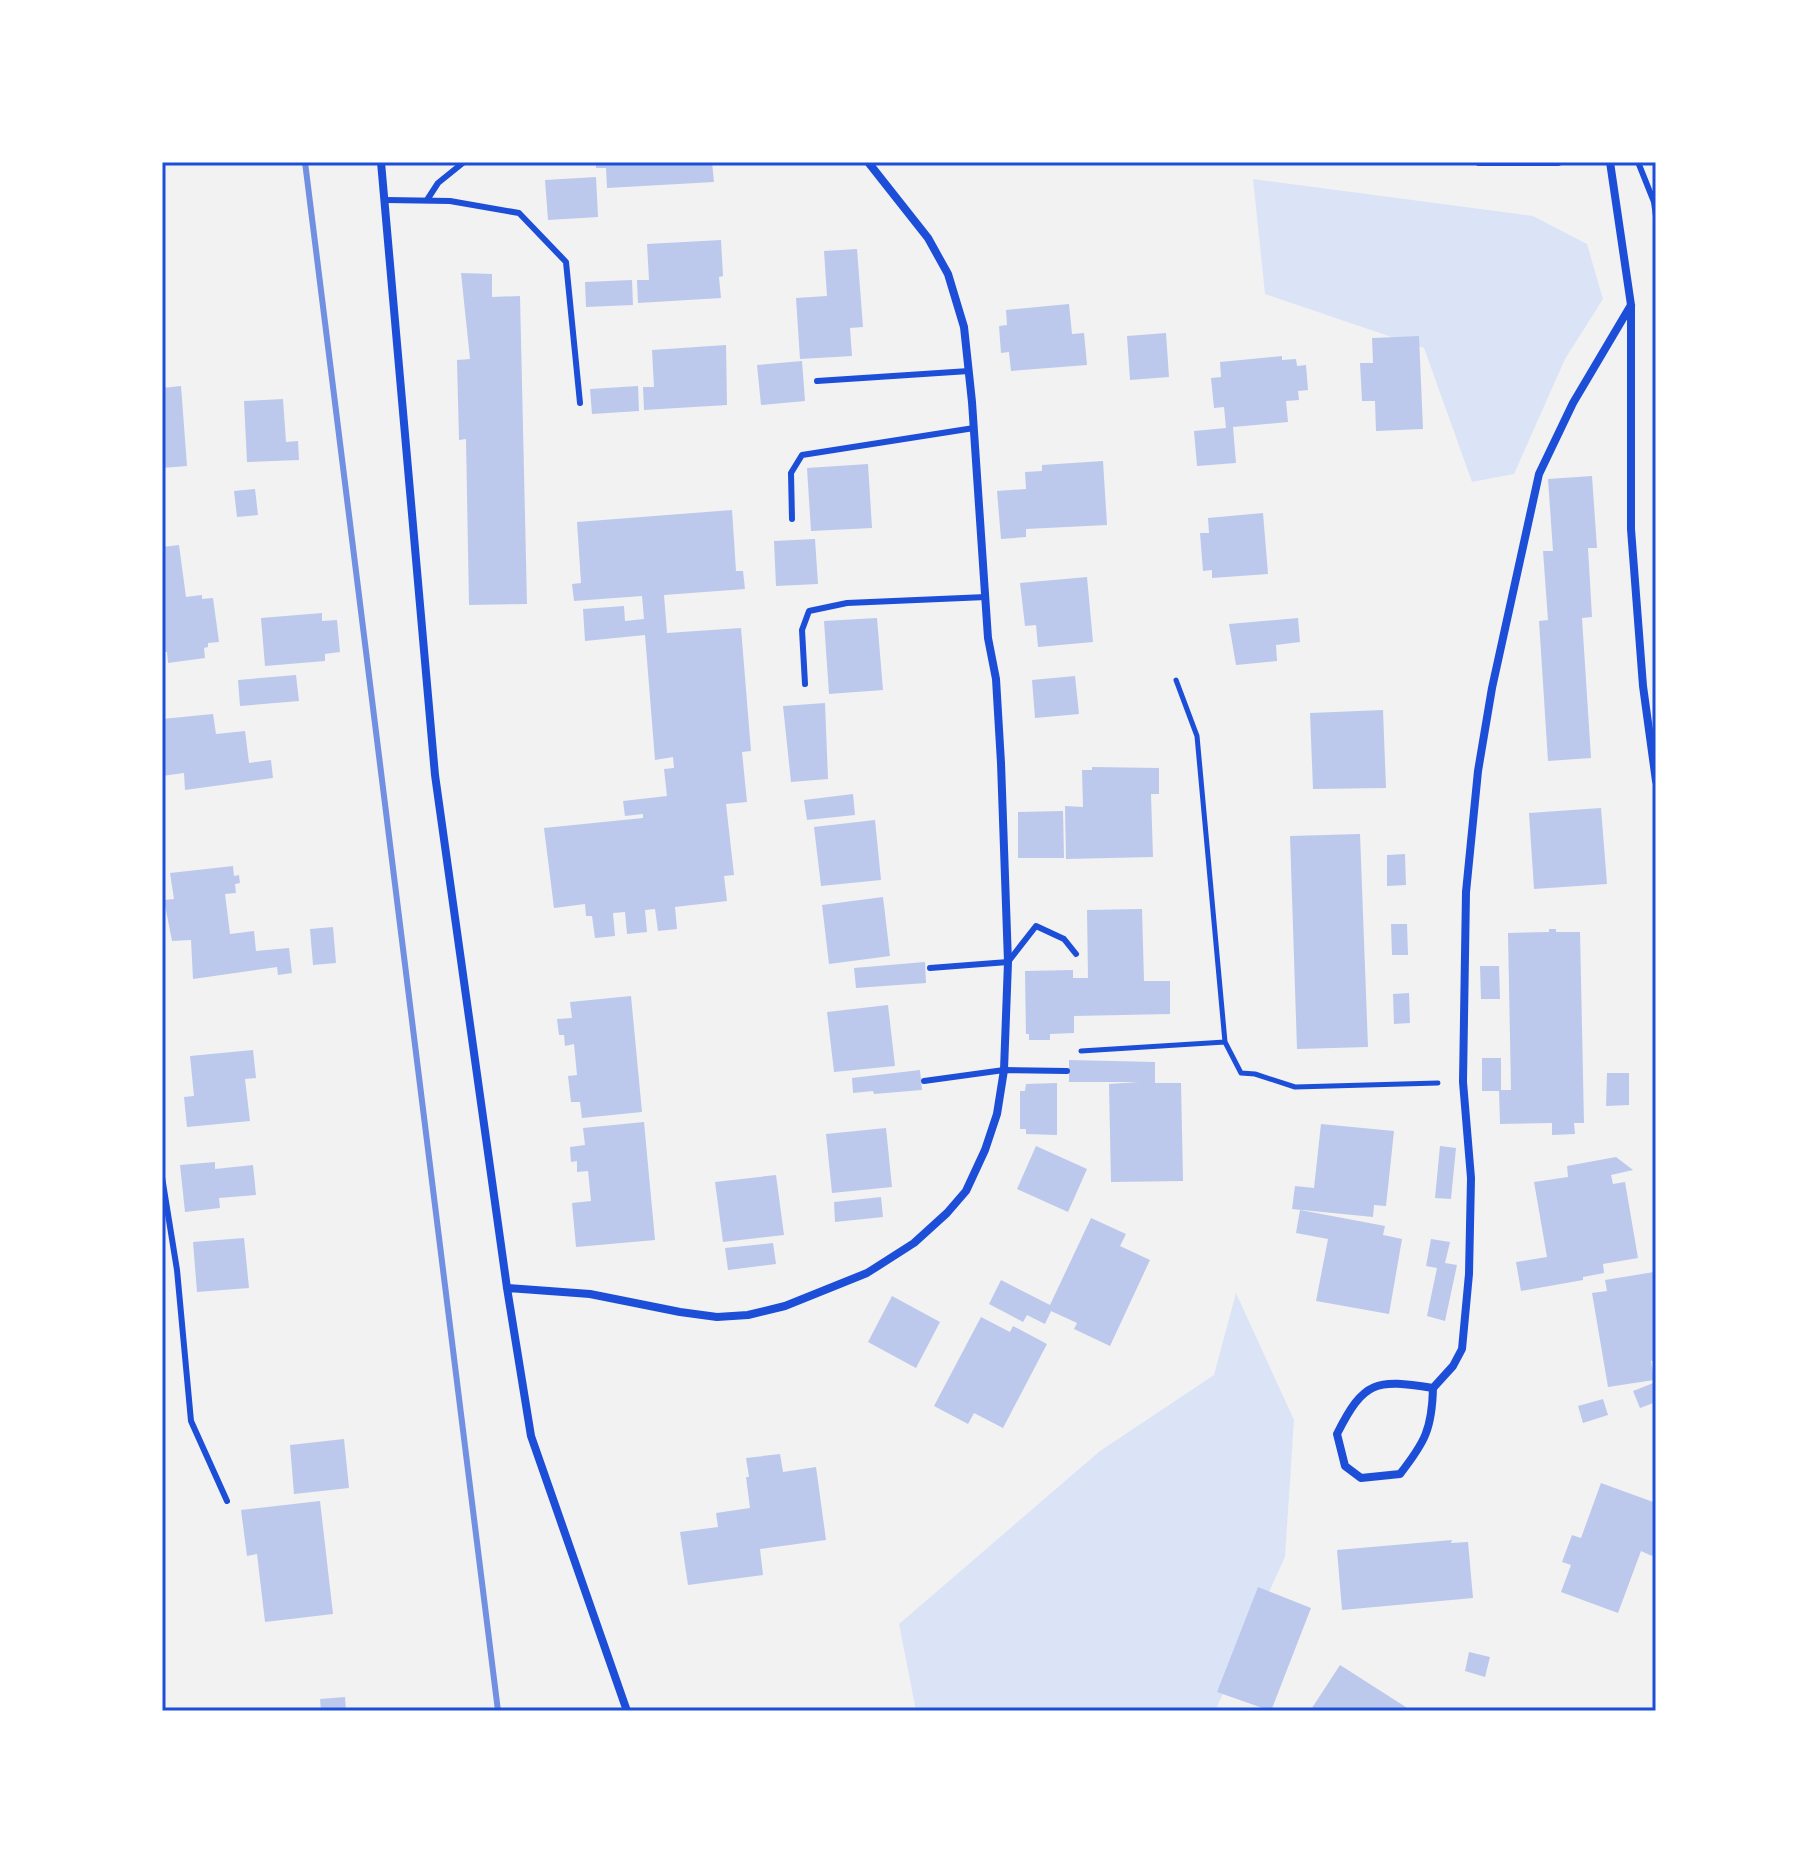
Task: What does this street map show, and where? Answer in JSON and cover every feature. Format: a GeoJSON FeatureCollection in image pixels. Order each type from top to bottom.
{"type":"FeatureCollection","features":[{"type":"Feature","properties":{"kind":"street"},"geometry":{"type":"LineString","coordinates":[[381,162],[435,775],[507,1288],[531,1436],[627,1711]]}},
{"type":"Feature","properties":{"kind":"street"},"geometry":{"type":"LineString","coordinates":[[507,1288],[590,1294],[717,1317],[748,1315],[785,1306],[867,1273],[914,1243],[966,1191],[997,1114],[1004,1070],[1008,962],[996,679],[988,638],[964,327],[948,274],[928,238],[868,162]]}},
{"type":"Feature","properties":{"kind":"street"},"geometry":{"type":"LineString","coordinates":[[1479,162],[1558,162]]}},
{"type":"Feature","properties":{"kind":"street"},"geometry":{"type":"LineString","coordinates":[[1610,162],[1631,305],[1631,529],[1643,686],[1656,781]]}},
{"type":"Feature","properties":{"kind":"street"},"geometry":{"type":"LineString","coordinates":[[1433,1388],[1391,1381],[1372,1387],[1353,1402],[1337,1434],[1345,1466],[1361,1478],[1400,1474],[1421,1447],[1432,1417],[1433,1388],[1453,1366],[1462,1349],[1469,1274],[1471,1178],[1463,1082],[1466,892],[1478,771],[1492,688],[1539,474],[1573,403],[1631,305]]}},
{"type":"Feature","properties":{"kind":"lane"},"geometry":{"type":"LineString","coordinates":[[427,200],[438,183],[464,162]]}},
{"type":"Feature","properties":{"kind":"lane"},"geometry":{"type":"LineString","coordinates":[[1638,162],[1654,202],[1656,216]]}},
{"type":"Feature","properties":{"kind":"lane"},"geometry":{"type":"LineString","coordinates":[[386,200],[450,201],[519,213],[566,262],[580,403]]}},
{"type":"Feature","properties":{"kind":"lane"},"geometry":{"type":"LineString","coordinates":[[817,381],[969,371]]}},
{"type":"Feature","properties":{"kind":"lane"},"geometry":{"type":"LineString","coordinates":[[792,519],[791,473],[802,455],[974,428]]}},
{"type":"Feature","properties":{"kind":"lane"},"geometry":{"type":"LineString","coordinates":[[805,684],[802,630],[809,611],[847,603],[986,597]]}},
{"type":"Feature","properties":{"kind":"lane"},"geometry":{"type":"LineString","coordinates":[[930,968],[1008,962],[1036,926],[1064,939],[1076,954]]}},
{"type":"Feature","properties":{"kind":"lane"},"geometry":{"type":"LineString","coordinates":[[924,1081],[1004,1070],[1067,1071]]}},
{"type":"Feature","properties":{"kind":"lane"},"geometry":{"type":"LineString","coordinates":[[162,1177],[177,1270],[191,1421],[227,1501]]}},
{"type":"Feature","properties":{"kind":"path"},"geometry":{"type":"LineString","coordinates":[[1176,680],[1197,736],[1225,1042],[1241,1073],[1255,1074],[1295,1087],[1463,1082]]}},
{"type":"Feature","properties":{"kind":"path"},"geometry":{"type":"LineString","coordinates":[[1067,1052],[1225,1042]]}},
{"type":"Feature","properties":{"kind":"shaded area"},"geometry":{"type":"Polygon","coordinates":[[[1253,179],[1533,216],[1587,244],[1603,299],[1565,359],[1514,474],[1472,482],[1424,348],[1265,294],[1253,179]]]}},
{"type":"Feature","properties":{"kind":"shaded area"},"geometry":{"type":"Polygon","coordinates":[[[1236,1293],[1294,1420],[1285,1557],[1215,1711],[916,1711],[899,1624],[1100,1451],[1214,1375],[1236,1293]]]}},
{"type":"Feature","properties":{"kind":"building"},"geometry":{"type":"Polygon","coordinates":[[[596,162],[712,162],[714,182],[607,188],[606,168],[596,168],[596,162]]]}},
{"type":"Feature","properties":{"kind":"building"},"geometry":{"type":"Polygon","coordinates":[[[596,177],[598,217],[548,220],[545,180],[596,177]]]}},
{"type":"Feature","properties":{"kind":"building"},"geometry":{"type":"Polygon","coordinates":[[[721,240],[721,298],[638,303],[637,280],[649,280],[647,244],[721,240]]]}},
{"type":"Feature","properties":{"kind":"building"},"geometry":{"type":"Polygon","coordinates":[[[857,249],[863,327],[850,328],[852,356],[800,359],[796,298],[827,296],[824,251],[857,249]]]}},
{"type":"Feature","properties":{"kind":"building"},"geometry":{"type":"Polygon","coordinates":[[[461,273],[492,274],[492,297],[520,296],[527,604],[469,605],[466,439],[459,440],[457,360],[470,359],[461,273]]]}},
{"type":"Feature","properties":{"kind":"building"},"geometry":{"type":"Polygon","coordinates":[[[632,280],[633,305],[586,307],[585,282],[632,280]]]}},
{"type":"Feature","properties":{"kind":"building"},"geometry":{"type":"Polygon","coordinates":[[[1069,304],[1072,334],[1084,333],[1087,365],[1011,371],[1009,352],[1001,353],[999,326],[1007,325],[1006,310],[1069,304]]]}},
{"type":"Feature","properties":{"kind":"building"},"geometry":{"type":"Polygon","coordinates":[[[1166,333],[1169,377],[1130,380],[1127,336],[1166,333]]]}},
{"type":"Feature","properties":{"kind":"building"},"geometry":{"type":"Polygon","coordinates":[[[1419,336],[1423,429],[1376,431],[1375,401],[1362,401],[1360,363],[1373,363],[1372,338],[1419,336]]]}},
{"type":"Feature","properties":{"kind":"building"},"geometry":{"type":"Polygon","coordinates":[[[726,345],[727,405],[644,410],[643,387],[654,387],[652,350],[726,345]]]}},
{"type":"Feature","properties":{"kind":"building"},"geometry":{"type":"Polygon","coordinates":[[[1282,356],[1282,360],[1296,359],[1297,366],[1306,365],[1308,390],[1298,391],[1299,400],[1286,401],[1288,422],[1233,427],[1236,463],[1197,466],[1194,431],[1226,428],[1224,407],[1214,408],[1211,378],[1221,377],[1220,362],[1282,356]]]}},
{"type":"Feature","properties":{"kind":"building"},"geometry":{"type":"Polygon","coordinates":[[[802,361],[805,401],[761,405],[757,365],[802,361]]]}},
{"type":"Feature","properties":{"kind":"building"},"geometry":{"type":"Polygon","coordinates":[[[181,386],[187,466],[162,468],[162,388],[181,386]]]}},
{"type":"Feature","properties":{"kind":"building"},"geometry":{"type":"Polygon","coordinates":[[[638,386],[639,411],[592,414],[590,389],[638,386]]]}},
{"type":"Feature","properties":{"kind":"building"},"geometry":{"type":"Polygon","coordinates":[[[283,399],[286,442],[298,441],[299,460],[247,462],[244,401],[283,399]]]}},
{"type":"Feature","properties":{"kind":"building"},"geometry":{"type":"Polygon","coordinates":[[[1103,461],[1107,525],[1026,529],[1026,537],[1001,539],[997,491],[1026,489],[1025,472],[1042,471],[1042,465],[1103,461]]]}},
{"type":"Feature","properties":{"kind":"building"},"geometry":{"type":"Polygon","coordinates":[[[868,464],[872,528],[811,531],[807,468],[868,464]]]}},
{"type":"Feature","properties":{"kind":"building"},"geometry":{"type":"Polygon","coordinates":[[[1592,476],[1597,548],[1588,548],[1592,617],[1582,618],[1591,758],[1548,761],[1539,621],[1548,620],[1543,551],[1553,551],[1548,479],[1592,476]]]}},
{"type":"Feature","properties":{"kind":"building"},"geometry":{"type":"Polygon","coordinates":[[[255,489],[258,515],[237,517],[234,491],[255,489]]]}},
{"type":"Feature","properties":{"kind":"building"},"geometry":{"type":"Polygon","coordinates":[[[732,510],[736,571],[743,571],[745,589],[664,595],[667,633],[741,628],[751,751],[742,752],[747,802],[726,804],[734,875],[724,876],[727,901],[675,907],[677,929],[658,931],[655,909],[645,910],[647,932],[627,934],[625,912],[613,913],[615,936],[595,938],[592,916],[586,916],[585,904],[554,908],[544,828],[643,818],[643,814],[625,816],[623,801],[667,796],[664,769],[674,768],[673,757],[655,760],[645,635],[585,641],[583,609],[624,606],[625,621],[644,619],[642,596],[574,601],[572,584],[581,583],[577,522],[732,510]]]}},
{"type":"Feature","properties":{"kind":"building"},"geometry":{"type":"Polygon","coordinates":[[[1263,513],[1268,574],[1212,578],[1212,570],[1203,571],[1200,533],[1209,533],[1208,518],[1263,513]]]}},
{"type":"Feature","properties":{"kind":"building"},"geometry":{"type":"Polygon","coordinates":[[[815,539],[818,584],[776,586],[774,541],[815,539]]]}},
{"type":"Feature","properties":{"kind":"building"},"geometry":{"type":"Polygon","coordinates":[[[179,545],[186,597],[202,595],[202,599],[213,598],[219,642],[208,643],[208,647],[204,648],[205,658],[168,663],[167,652],[162,652],[162,547],[179,545]]]}},
{"type":"Feature","properties":{"kind":"building"},"geometry":{"type":"Polygon","coordinates":[[[1087,577],[1093,642],[1038,647],[1036,625],[1025,626],[1020,583],[1087,577]]]}},
{"type":"Feature","properties":{"kind":"building"},"geometry":{"type":"Polygon","coordinates":[[[322,613],[322,621],[337,620],[340,652],[325,654],[325,661],[265,666],[261,618],[322,613]]]}},
{"type":"Feature","properties":{"kind":"building"},"geometry":{"type":"Polygon","coordinates":[[[877,618],[883,690],[829,694],[824,621],[877,618]]]}},
{"type":"Feature","properties":{"kind":"building"},"geometry":{"type":"Polygon","coordinates":[[[1298,618],[1300,642],[1276,645],[1277,661],[1236,665],[1229,624],[1298,618]]]}},
{"type":"Feature","properties":{"kind":"building"},"geometry":{"type":"Polygon","coordinates":[[[296,675],[299,701],[240,706],[238,680],[296,675]]]}},
{"type":"Feature","properties":{"kind":"building"},"geometry":{"type":"Polygon","coordinates":[[[1075,676],[1079,714],[1035,718],[1032,680],[1075,676]]]}},
{"type":"Feature","properties":{"kind":"building"},"geometry":{"type":"Polygon","coordinates":[[[825,703],[828,779],[791,782],[783,706],[825,703]]]}},
{"type":"Feature","properties":{"kind":"building"},"geometry":{"type":"Polygon","coordinates":[[[1383,710],[1386,788],[1313,789],[1310,713],[1383,710]]]}},
{"type":"Feature","properties":{"kind":"building"},"geometry":{"type":"Polygon","coordinates":[[[213,714],[216,734],[245,731],[249,763],[271,760],[273,778],[185,790],[184,773],[162,776],[162,719],[213,714]]]}},
{"type":"Feature","properties":{"kind":"building"},"geometry":{"type":"Polygon","coordinates":[[[1092,767],[1159,768],[1159,794],[1151,794],[1153,857],[1066,859],[1065,806],[1083,807],[1082,770],[1092,770],[1092,767]]]}},
{"type":"Feature","properties":{"kind":"building"},"geometry":{"type":"Polygon","coordinates":[[[853,794],[855,815],[807,820],[804,800],[853,794]]]}},
{"type":"Feature","properties":{"kind":"building"},"geometry":{"type":"Polygon","coordinates":[[[1601,808],[1607,884],[1534,889],[1529,813],[1601,808]]]}},
{"type":"Feature","properties":{"kind":"building"},"geometry":{"type":"Polygon","coordinates":[[[1063,811],[1064,858],[1018,858],[1018,812],[1063,811]]]}},
{"type":"Feature","properties":{"kind":"building"},"geometry":{"type":"Polygon","coordinates":[[[875,820],[881,880],[821,886],[814,827],[875,820]]]}},
{"type":"Feature","properties":{"kind":"building"},"geometry":{"type":"Polygon","coordinates":[[[1360,834],[1368,1047],[1297,1049],[1290,836],[1360,834]]]}},
{"type":"Feature","properties":{"kind":"building"},"geometry":{"type":"Polygon","coordinates":[[[1405,854],[1406,885],[1387,886],[1387,855],[1405,854]]]}},
{"type":"Feature","properties":{"kind":"building"},"geometry":{"type":"Polygon","coordinates":[[[233,866],[234,876],[239,875],[240,883],[235,884],[236,893],[225,894],[230,934],[254,931],[256,951],[289,948],[292,973],[278,975],[277,967],[193,979],[191,940],[172,941],[164,900],[174,899],[170,873],[233,866]]]}},
{"type":"Feature","properties":{"kind":"building"},"geometry":{"type":"Polygon","coordinates":[[[883,897],[890,956],[829,964],[822,905],[883,897]]]}},
{"type":"Feature","properties":{"kind":"building"},"geometry":{"type":"Polygon","coordinates":[[[1142,909],[1144,981],[1170,981],[1170,1014],[1074,1016],[1074,1033],[1050,1034],[1050,1040],[1029,1040],[1029,1034],[1026,1034],[1025,971],[1073,970],[1073,978],[1088,978],[1087,910],[1142,909]]]}},
{"type":"Feature","properties":{"kind":"building"},"geometry":{"type":"Polygon","coordinates":[[[1391,924],[1407,924],[1408,955],[1392,955],[1391,924]]]}},
{"type":"Feature","properties":{"kind":"building"},"geometry":{"type":"Polygon","coordinates":[[[333,927],[336,963],[313,965],[310,929],[333,927]]]}},
{"type":"Feature","properties":{"kind":"building"},"geometry":{"type":"Polygon","coordinates":[[[1549,929],[1580,932],[1584,1123],[1574,1123],[1575,1134],[1552,1135],[1552,1123],[1500,1124],[1499,1091],[1482,1091],[1482,1058],[1501,1058],[1501,1090],[1511,1090],[1508,933],[1549,932],[1549,929]]]}},
{"type":"Feature","properties":{"kind":"building"},"geometry":{"type":"Polygon","coordinates":[[[925,962],[926,983],[856,988],[854,968],[925,962]]]}},
{"type":"Feature","properties":{"kind":"building"},"geometry":{"type":"Polygon","coordinates":[[[1480,966],[1499,966],[1500,999],[1481,999],[1480,966]]]}},
{"type":"Feature","properties":{"kind":"building"},"geometry":{"type":"Polygon","coordinates":[[[1409,993],[1410,1023],[1394,1024],[1393,994],[1409,993]]]}},
{"type":"Feature","properties":{"kind":"building"},"geometry":{"type":"Polygon","coordinates":[[[631,996],[642,1112],[582,1118],[580,1102],[571,1102],[568,1076],[577,1075],[574,1044],[565,1046],[564,1035],[559,1035],[557,1019],[572,1018],[570,1002],[631,996]]]}},
{"type":"Feature","properties":{"kind":"building"},"geometry":{"type":"Polygon","coordinates":[[[888,1005],[895,1066],[834,1072],[827,1012],[888,1005]]]}},
{"type":"Feature","properties":{"kind":"building"},"geometry":{"type":"Polygon","coordinates":[[[253,1050],[256,1078],[245,1079],[250,1121],[187,1127],[184,1097],[194,1096],[190,1056],[253,1050]]]}},
{"type":"Feature","properties":{"kind":"building"},"geometry":{"type":"Polygon","coordinates":[[[1069,1060],[1155,1062],[1155,1083],[1181,1083],[1183,1181],[1111,1182],[1109,1084],[1139,1082],[1069,1082],[1069,1060]]]}},
{"type":"Feature","properties":{"kind":"building"},"geometry":{"type":"Polygon","coordinates":[[[920,1070],[922,1090],[853,1093],[852,1078],[920,1070]]]}},
{"type":"Feature","properties":{"kind":"building"},"geometry":{"type":"Polygon","coordinates":[[[1607,1073],[1629,1073],[1629,1105],[1606,1106],[1607,1073]]]}},
{"type":"Feature","properties":{"kind":"building"},"geometry":{"type":"Polygon","coordinates":[[[1057,1083],[1057,1135],[1026,1134],[1026,1129],[1020,1129],[1020,1091],[1025,1091],[1026,1084],[1057,1083]]]}},
{"type":"Feature","properties":{"kind":"building"},"geometry":{"type":"Polygon","coordinates":[[[644,1122],[655,1240],[576,1247],[572,1203],[591,1201],[588,1171],[577,1172],[577,1161],[571,1162],[570,1147],[585,1145],[583,1128],[644,1122]]]}},
{"type":"Feature","properties":{"kind":"building"},"geometry":{"type":"Polygon","coordinates":[[[1321,1124],[1394,1131],[1386,1206],[1374,1205],[1373,1217],[1292,1209],[1295,1186],[1314,1188],[1321,1124]]]}},
{"type":"Feature","properties":{"kind":"building"},"geometry":{"type":"Polygon","coordinates":[[[886,1128],[892,1187],[832,1193],[826,1134],[886,1128]]]}},
{"type":"Feature","properties":{"kind":"building"},"geometry":{"type":"Polygon","coordinates":[[[1036,1146],[1087,1169],[1068,1212],[1017,1189],[1036,1146]]]}},
{"type":"Feature","properties":{"kind":"building"},"geometry":{"type":"Polygon","coordinates":[[[1440,1146],[1456,1148],[1451,1199],[1435,1198],[1440,1146]]]}},
{"type":"Feature","properties":{"kind":"building"},"geometry":{"type":"Polygon","coordinates":[[[1616,1157],[1633,1170],[1611,1175],[1613,1184],[1625,1182],[1638,1258],[1603,1264],[1604,1273],[1583,1277],[1583,1280],[1521,1291],[1516,1262],[1547,1257],[1534,1182],[1568,1177],[1567,1166],[1616,1157]]]}},
{"type":"Feature","properties":{"kind":"building"},"geometry":{"type":"Polygon","coordinates":[[[215,1162],[215,1169],[253,1165],[256,1195],[219,1198],[220,1208],[185,1212],[180,1165],[215,1162]]]}},
{"type":"Feature","properties":{"kind":"building"},"geometry":{"type":"Polygon","coordinates":[[[776,1175],[784,1235],[723,1242],[715,1182],[776,1175]]]}},
{"type":"Feature","properties":{"kind":"building"},"geometry":{"type":"Polygon","coordinates":[[[881,1197],[883,1217],[835,1222],[834,1202],[881,1197]]]}},
{"type":"Feature","properties":{"kind":"building"},"geometry":{"type":"Polygon","coordinates":[[[1300,1210],[1385,1226],[1383,1235],[1402,1239],[1389,1314],[1316,1301],[1328,1239],[1296,1233],[1300,1210]]]}},
{"type":"Feature","properties":{"kind":"building"},"geometry":{"type":"Polygon","coordinates":[[[1091,1218],[1126,1234],[1120,1246],[1150,1260],[1110,1346],[1074,1329],[1077,1323],[1051,1311],[1045,1324],[1027,1315],[1023,1322],[989,1304],[1001,1280],[1050,1305],[1091,1218]]]}},
{"type":"Feature","properties":{"kind":"building"},"geometry":{"type":"Polygon","coordinates":[[[244,1238],[249,1288],[197,1292],[193,1242],[244,1238]]]}},
{"type":"Feature","properties":{"kind":"building"},"geometry":{"type":"Polygon","coordinates":[[[1431,1239],[1450,1242],[1445,1263],[1457,1265],[1445,1321],[1427,1316],[1437,1268],[1426,1266],[1431,1239]]]}},
{"type":"Feature","properties":{"kind":"building"},"geometry":{"type":"Polygon","coordinates":[[[773,1243],[776,1264],[728,1270],[725,1248],[773,1243]]]}},
{"type":"Feature","properties":{"kind":"building"},"geometry":{"type":"Polygon","coordinates":[[[1654,1272],[1656,1360],[1651,1361],[1654,1380],[1608,1387],[1592,1293],[1607,1291],[1605,1280],[1654,1272]]]}},
{"type":"Feature","properties":{"kind":"building"},"geometry":{"type":"Polygon","coordinates":[[[892,1296],[940,1322],[916,1368],[868,1342],[892,1296]]]}},
{"type":"Feature","properties":{"kind":"building"},"geometry":{"type":"Polygon","coordinates":[[[981,1317],[1010,1332],[1013,1326],[1047,1344],[1003,1428],[974,1413],[968,1424],[934,1406],[981,1317]]]}},
{"type":"Feature","properties":{"kind":"building"},"geometry":{"type":"Polygon","coordinates":[[[1656,1382],[1656,1402],[1640,1408],[1633,1391],[1656,1382]]]}},
{"type":"Feature","properties":{"kind":"building"},"geometry":{"type":"Polygon","coordinates":[[[1603,1399],[1608,1415],[1583,1423],[1578,1406],[1603,1399]]]}},
{"type":"Feature","properties":{"kind":"building"},"geometry":{"type":"Polygon","coordinates":[[[344,1439],[349,1488],[294,1494],[290,1445],[344,1439]]]}},
{"type":"Feature","properties":{"kind":"building"},"geometry":{"type":"Polygon","coordinates":[[[780,1454],[783,1472],[816,1467],[826,1540],[760,1549],[763,1575],[688,1585],[680,1532],[718,1527],[716,1513],[750,1508],[746,1458],[780,1454]]]}},
{"type":"Feature","properties":{"kind":"building"},"geometry":{"type":"Polygon","coordinates":[[[1601,1483],[1656,1503],[1656,1545],[1652,1556],[1641,1551],[1618,1613],[1561,1592],[1571,1565],[1562,1562],[1572,1535],[1581,1538],[1601,1483]]]}},
{"type":"Feature","properties":{"kind":"building"},"geometry":{"type":"Polygon","coordinates":[[[320,1501],[333,1614],[265,1622],[257,1554],[247,1556],[241,1510],[320,1501]]]}},
{"type":"Feature","properties":{"kind":"building"},"geometry":{"type":"Polygon","coordinates":[[[1452,1540],[1451,1543],[1468,1542],[1473,1598],[1342,1610],[1337,1550],[1452,1540]]]}},
{"type":"Feature","properties":{"kind":"building"},"geometry":{"type":"Polygon","coordinates":[[[1258,1587],[1311,1608],[1271,1711],[1217,1692],[1258,1587]]]}},
{"type":"Feature","properties":{"kind":"building"},"geometry":{"type":"Polygon","coordinates":[[[1469,1652],[1490,1657],[1485,1677],[1465,1671],[1469,1652]]]}},
{"type":"Feature","properties":{"kind":"building"},"geometry":{"type":"Polygon","coordinates":[[[1340,1665],[1412,1711],[1310,1711],[1340,1665]]]}},
{"type":"Feature","properties":{"kind":"building"},"geometry":{"type":"Polygon","coordinates":[[[345,1697],[346,1711],[321,1711],[320,1699],[345,1697]]]}},
{"type":"Feature","properties":{"kind":"railway"},"geometry":{"type":"LineString","coordinates":[[305,162],[498,1711]]}}]}
